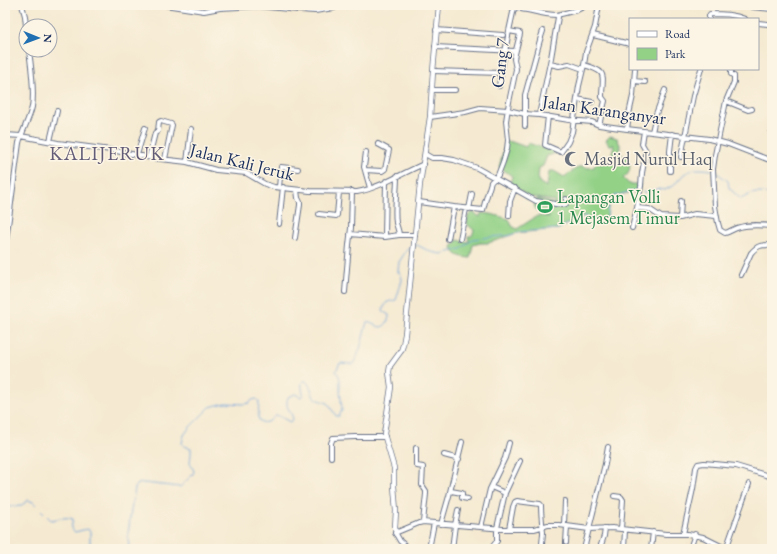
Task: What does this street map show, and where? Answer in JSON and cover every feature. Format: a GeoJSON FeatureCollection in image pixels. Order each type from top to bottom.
{"type":"FeatureCollection","features":[{"type":"Feature","properties":{"kind":"street"},"geometry":{"type":"LineString","coordinates":[[22,5],[24,18]]}},
{"type":"Feature","properties":{"kind":"street"},"geometry":{"type":"LineString","coordinates":[[165,5],[204,11],[220,8],[258,6],[315,11],[334,8],[340,5]]}},
{"type":"Feature","properties":{"kind":"street"},"geometry":{"type":"LineString","coordinates":[[409,549],[400,541],[396,533],[394,468],[384,430],[390,387],[389,369],[400,353],[403,345],[430,117],[439,5]]}},
{"type":"Feature","properties":{"kind":"street"},"geometry":{"type":"LineString","coordinates":[[507,5],[514,8],[551,16],[569,13],[587,5]]}},
{"type":"Feature","properties":{"kind":"street"},"geometry":{"type":"LineString","coordinates":[[548,116],[545,145],[560,152],[568,142],[572,132],[586,52],[593,35],[598,6]]}},
{"type":"Feature","properties":{"kind":"street"},"geometry":{"type":"LineString","coordinates":[[752,7],[772,9]]}},
{"type":"Feature","properties":{"kind":"street","name":"Gang 7"},"geometry":{"type":"LineString","coordinates":[[468,209],[483,210],[484,202],[491,182],[498,175],[507,149],[508,140],[506,121],[516,69],[514,59],[515,51],[520,34],[509,31],[514,8]]}},
{"type":"Feature","properties":{"kind":"street"},"geometry":{"type":"LineString","coordinates":[[709,18],[710,14],[723,14],[742,18]]}},
{"type":"Feature","properties":{"kind":"street"},"geometry":{"type":"LineString","coordinates":[[538,115],[550,64],[558,16]]}},
{"type":"Feature","properties":{"kind":"street"},"geometry":{"type":"LineString","coordinates":[[759,23],[772,26]]}},
{"type":"Feature","properties":{"kind":"street"},"geometry":{"type":"LineString","coordinates":[[436,30],[503,35]]}},
{"type":"Feature","properties":{"kind":"street"},"geometry":{"type":"LineString","coordinates":[[499,86],[499,73],[506,50],[509,31]]}},
{"type":"Feature","properties":{"kind":"street"},"geometry":{"type":"LineString","coordinates":[[525,126],[525,95],[543,31]]}},
{"type":"Feature","properties":{"kind":"street"},"geometry":{"type":"LineString","coordinates":[[593,35],[629,44]]}},
{"type":"Feature","properties":{"kind":"street"},"geometry":{"type":"LineString","coordinates":[[435,47],[515,51]]}},
{"type":"Feature","properties":{"kind":"street"},"geometry":{"type":"LineString","coordinates":[[5,248],[7,211],[21,136],[30,114],[33,101],[30,58]]}},
{"type":"Feature","properties":{"kind":"street"},"geometry":{"type":"LineString","coordinates":[[550,64],[559,66],[569,64],[599,70],[604,78],[602,97],[604,101],[599,125]]}},
{"type":"Feature","properties":{"kind":"street"},"geometry":{"type":"LineString","coordinates":[[627,129],[633,96],[635,70]]}},
{"type":"Feature","properties":{"kind":"street"},"geometry":{"type":"LineString","coordinates":[[681,157],[701,70]]}},
{"type":"Feature","properties":{"kind":"street"},"geometry":{"type":"LineString","coordinates":[[731,70],[731,74],[734,76],[734,82],[726,101],[713,169],[715,206],[719,229],[725,233],[739,227],[761,225],[772,226]]}},
{"type":"Feature","properties":{"kind":"street"},"geometry":{"type":"LineString","coordinates":[[433,71],[499,73]]}},
{"type":"Feature","properties":{"kind":"street"},"geometry":{"type":"LineString","coordinates":[[634,81],[645,82]]}},
{"type":"Feature","properties":{"kind":"street"},"geometry":{"type":"LineString","coordinates":[[432,90],[455,90]]}},
{"type":"Feature","properties":{"kind":"street"},"geometry":{"type":"LineString","coordinates":[[652,132],[656,114],[665,90]]}},
{"type":"Feature","properties":{"kind":"street"},"geometry":{"type":"LineString","coordinates":[[577,99],[592,102]]}},
{"type":"Feature","properties":{"kind":"street"},"geometry":{"type":"LineString","coordinates":[[726,101],[748,110],[752,109]]}},
{"type":"Feature","properties":{"kind":"street","name":"Jalan Karanganyar"},"geometry":{"type":"LineString","coordinates":[[430,117],[465,112],[480,108],[508,110],[525,114],[592,122],[599,125],[627,129],[705,138],[718,141],[772,161]]}},
{"type":"Feature","properties":{"kind":"street"},"geometry":{"type":"LineString","coordinates":[[50,141],[57,111]]}},
{"type":"Feature","properties":{"kind":"street"},"geometry":{"type":"LineString","coordinates":[[149,157],[155,133],[158,131],[159,122],[161,121],[172,125],[165,159]]}},
{"type":"Feature","properties":{"kind":"street"},"geometry":{"type":"LineString","coordinates":[[137,155],[145,128]]}},
{"type":"Feature","properties":{"kind":"street"},"geometry":{"type":"LineString","coordinates":[[187,162],[191,129]]}},
{"type":"Feature","properties":{"kind":"street"},"geometry":{"type":"LineString","coordinates":[[632,228],[641,186],[646,151],[642,144],[644,131]]}},
{"type":"Feature","properties":{"kind":"street"},"geometry":{"type":"LineString","coordinates":[[670,171],[672,134]]}},
{"type":"Feature","properties":{"kind":"street","name":"Jalan Kali Jeruk"},"geometry":{"type":"LineString","coordinates":[[5,135],[21,136],[187,162],[216,170],[246,173],[265,184],[310,191],[360,191],[397,176],[425,158]]}},
{"type":"Feature","properties":{"kind":"street"},"geometry":{"type":"LineString","coordinates":[[364,170],[382,171],[385,169],[389,150],[378,144]]}},
{"type":"Feature","properties":{"kind":"street"},"geometry":{"type":"LineString","coordinates":[[366,152],[364,170],[370,188]]}},
{"type":"Feature","properties":{"kind":"street"},"geometry":{"type":"LineString","coordinates":[[425,158],[454,160],[477,168],[537,201],[564,205],[566,203],[566,199]]}},
{"type":"Feature","properties":{"kind":"street"},"geometry":{"type":"LineString","coordinates":[[279,224],[281,167],[298,169]]}},
{"type":"Feature","properties":{"kind":"street"},"geometry":{"type":"LineString","coordinates":[[397,176],[396,216],[399,235]]}},
{"type":"Feature","properties":{"kind":"street"},"geometry":{"type":"LineString","coordinates":[[385,237],[386,181]]}},
{"type":"Feature","properties":{"kind":"street"},"geometry":{"type":"LineString","coordinates":[[509,216],[510,201],[515,188]]}},
{"type":"Feature","properties":{"kind":"street"},"geometry":{"type":"LineString","coordinates":[[295,238],[300,205],[297,190]]}},
{"type":"Feature","properties":{"kind":"street"},"geometry":{"type":"LineString","coordinates":[[345,292],[351,228],[352,191]]}},
{"type":"Feature","properties":{"kind":"street"},"geometry":{"type":"LineString","coordinates":[[319,214],[337,215],[339,192]]}},
{"type":"Feature","properties":{"kind":"street"},"geometry":{"type":"LineString","coordinates":[[460,239],[472,194]]}},
{"type":"Feature","properties":{"kind":"street"},"geometry":{"type":"LineString","coordinates":[[434,198],[434,204]]}},
{"type":"Feature","properties":{"kind":"street"},"geometry":{"type":"LineString","coordinates":[[680,218],[681,201]]}},
{"type":"Feature","properties":{"kind":"street"},"geometry":{"type":"LineString","coordinates":[[419,202],[468,209]]}},
{"type":"Feature","properties":{"kind":"street"},"geometry":{"type":"LineString","coordinates":[[448,239],[454,207]]}},
{"type":"Feature","properties":{"kind":"street"},"geometry":{"type":"LineString","coordinates":[[637,208],[649,209],[660,217],[680,218],[695,214],[716,216]]}},
{"type":"Feature","properties":{"kind":"street"},"geometry":{"type":"LineString","coordinates":[[350,234],[385,237],[415,235]]}},
{"type":"Feature","properties":{"kind":"street"},"geometry":{"type":"LineString","coordinates":[[741,275],[750,253],[753,250],[760,245],[772,245]]}},
{"type":"Feature","properties":{"kind":"street"},"geometry":{"type":"LineString","coordinates":[[331,457],[331,443],[334,438],[385,437]]}},
{"type":"Feature","properties":{"kind":"street"},"geometry":{"type":"LineString","coordinates":[[441,524],[459,459],[462,442]]}},
{"type":"Feature","properties":{"kind":"street"},"geometry":{"type":"LineString","coordinates":[[481,527],[491,487],[505,458],[509,444]]}},
{"type":"Feature","properties":{"kind":"street"},"geometry":{"type":"LineString","coordinates":[[584,549],[608,447]]}},
{"type":"Feature","properties":{"kind":"street"},"geometry":{"type":"LineString","coordinates":[[416,448],[416,465],[423,468],[422,485],[426,494],[423,522]]}},
{"type":"Feature","properties":{"kind":"street"},"geometry":{"type":"LineString","coordinates":[[444,455],[459,459]]}},
{"type":"Feature","properties":{"kind":"street"},"geometry":{"type":"LineString","coordinates":[[493,549],[493,546],[497,541],[497,528],[505,493],[520,462]]}},
{"type":"Feature","properties":{"kind":"street"},"geometry":{"type":"LineString","coordinates":[[683,534],[698,464],[704,463],[736,466],[772,477]]}},
{"type":"Feature","properties":{"kind":"street"},"geometry":{"type":"LineString","coordinates":[[396,533],[399,530],[423,522],[509,529],[534,529],[553,525],[565,525],[589,529],[605,528],[695,534],[726,549],[749,484]]}},
{"type":"Feature","properties":{"kind":"street"},"geometry":{"type":"LineString","coordinates":[[491,487],[505,493]]}},
{"type":"Feature","properties":{"kind":"street"},"geometry":{"type":"LineString","coordinates":[[450,491],[462,493],[462,498],[468,499]]}},
{"type":"Feature","properties":{"kind":"street"},"geometry":{"type":"LineString","coordinates":[[614,496],[621,497],[623,500],[624,549]]}},
{"type":"Feature","properties":{"kind":"street"},"geometry":{"type":"LineString","coordinates":[[509,529],[515,502],[541,504],[543,534],[542,546]]}},
{"type":"Feature","properties":{"kind":"street"},"geometry":{"type":"LineString","coordinates":[[565,502],[566,543]]}},
{"type":"Feature","properties":{"kind":"street"},"geometry":{"type":"LineString","coordinates":[[452,549],[458,510]]}},
{"type":"Feature","properties":{"kind":"street"},"geometry":{"type":"LineString","coordinates":[[429,549],[434,523]]}},
{"type":"Feature","properties":{"kind":"street"},"geometry":{"type":"LineString","coordinates":[[600,548],[605,528]]}},
{"type":"Feature","properties":{"kind":"street"},"geometry":{"type":"LineString","coordinates":[[651,549],[653,532]]}},
{"type":"Feature","properties":{"kind":"street"},"geometry":{"type":"LineString","coordinates":[[690,549],[695,534]]}},
{"type":"Feature","properties":{"kind":"green space"},"geometry":{"type":"Polygon","coordinates":[[[610,136],[617,138],[620,145],[620,154],[628,158],[630,167],[629,171],[623,178],[629,184],[640,184],[639,190],[615,196],[608,207],[607,220],[587,220],[584,216],[558,229],[516,233],[488,243],[473,245],[470,258],[461,256],[454,252],[452,247],[457,240],[469,242],[468,236],[472,236],[474,230],[467,224],[468,216],[473,212],[480,217],[481,213],[509,219],[512,226],[517,229],[537,216],[550,217],[538,212],[534,205],[537,199],[555,204],[554,201],[532,197],[531,201],[524,197],[524,193],[510,184],[512,176],[499,167],[506,141],[526,147],[528,143],[546,149],[553,149],[554,154],[547,156],[543,166],[539,168],[538,177],[540,183],[547,187],[549,171],[554,171],[564,177],[580,166],[589,168],[594,167],[597,162],[602,164],[611,156],[614,145],[609,145],[606,140],[610,136]]]}},
{"type":"Feature","properties":{"kind":"waterway"},"geometry":{"type":"LineString","coordinates":[[643,192],[659,189],[665,190],[674,185],[684,174],[694,169],[712,170]]}},
{"type":"Feature","properties":{"kind":"waterway"},"geometry":{"type":"LineString","coordinates":[[717,173],[728,181],[729,188],[741,199],[756,193],[772,194]]}},
{"type":"Feature","properties":{"kind":"waterway"},"geometry":{"type":"LineString","coordinates":[[415,246],[417,245],[431,252],[441,254],[461,249],[473,239],[508,236],[519,232],[558,229],[584,216],[598,220],[607,220],[608,204],[615,196],[635,190],[637,191]]}},
{"type":"Feature","properties":{"kind":"waterway"},"geometry":{"type":"LineString","coordinates":[[129,549],[128,535],[135,488],[138,484],[144,483],[180,487],[193,474],[194,471],[190,463],[191,448],[184,446],[182,443],[184,435],[210,407],[226,403],[244,404],[256,399],[259,401],[258,418],[261,422],[268,422],[276,415],[290,422],[293,419],[287,406],[288,397],[295,394],[301,397],[303,395],[302,383],[306,381],[314,397],[328,403],[336,416],[339,416],[342,410],[340,380],[336,371],[340,363],[353,364],[360,349],[367,322],[380,327],[387,323],[389,315],[384,312],[383,309],[387,302],[396,300],[402,280],[401,274],[398,272],[399,262],[408,248],[412,247]]}},
{"type":"Feature","properties":{"kind":"waterway"},"geometry":{"type":"LineString","coordinates":[[5,507],[22,506],[28,500],[33,502],[51,520],[65,518],[73,519],[71,529],[75,532],[87,529],[90,531],[90,543],[92,547],[100,549]]}},
{"type":"Feature","properties":{"kind":"place","name":"Masjid Nurul Haq"},"geometry":{"type":"Point","coordinates":[572,159]}},
{"type":"Feature","properties":{"kind":"place","name":"Lapangan Volli 1 Mejasem Timur"},"geometry":{"type":"Point","coordinates":[545,207]}},
{"type":"Feature","properties":{"kind":"district","name":"KALIJERUK"},"geometry":{"type":"Point","coordinates":[107,153]}}]}
